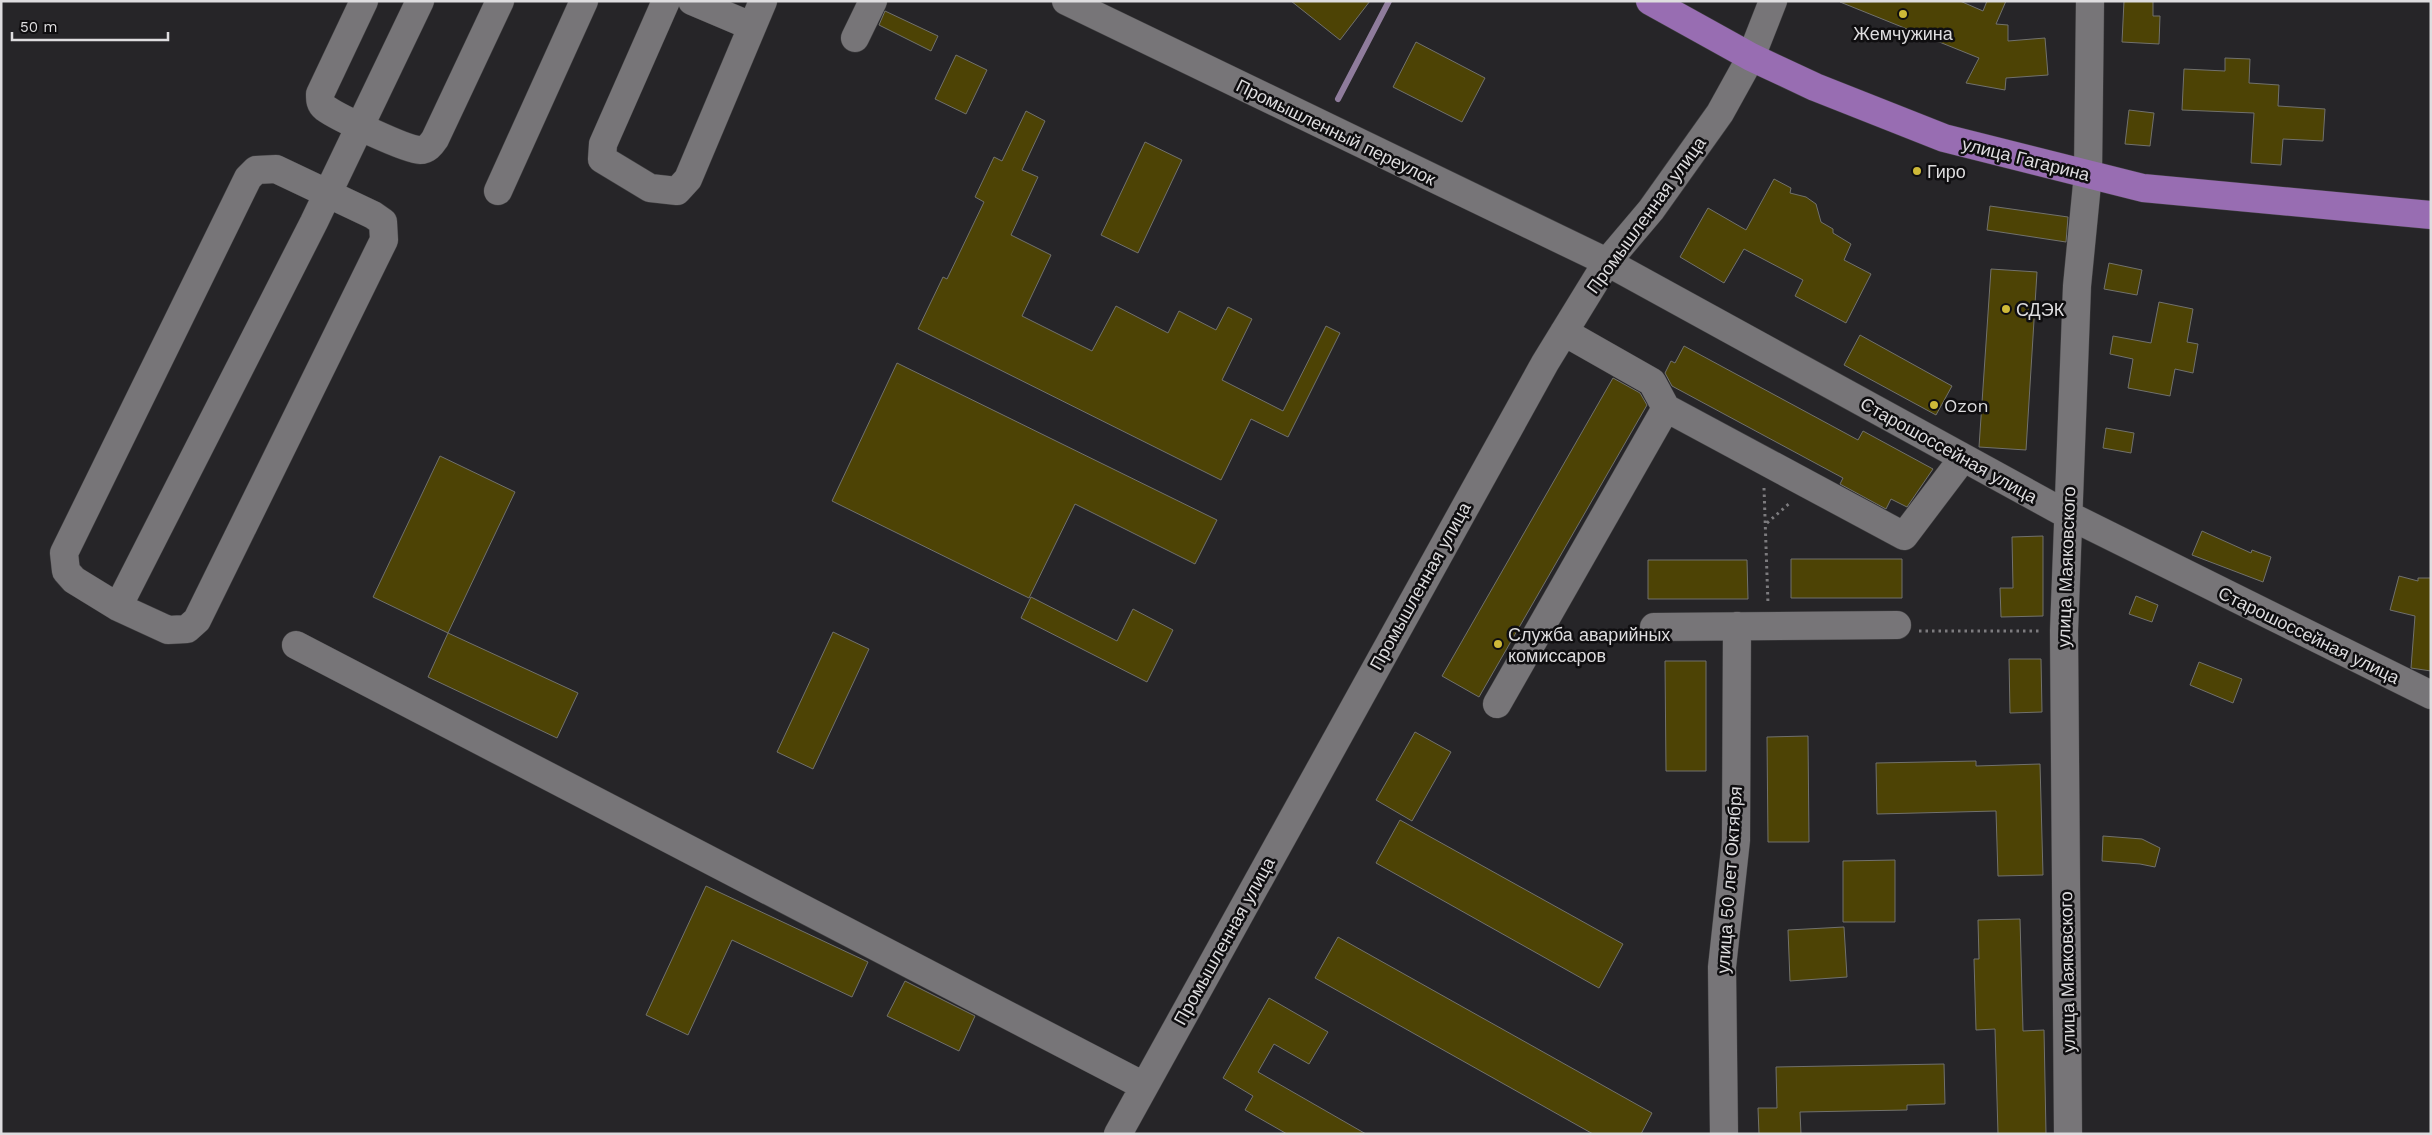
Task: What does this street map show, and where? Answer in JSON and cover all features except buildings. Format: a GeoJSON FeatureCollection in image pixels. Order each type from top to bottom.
{"type":"FeatureCollection","features":[{"type":"Feature","properties":{"kind":"main road","name":"улица Гагарина"},"geometry":{"type":"LineString","coordinates":[[1650,1],[1751,57],[1815,87],[1944,138],[2143,188],[2431,215]]}},
{"type":"Feature","properties":{"kind":"street"},"geometry":{"type":"LineString","coordinates":[[364,1],[320,94],[320,102],[324,108],[361,126],[410,149],[422,150],[431,146],[500,1]]}},
{"type":"Feature","properties":{"kind":"street"},"geometry":{"type":"LineString","coordinates":[[118,607],[328,194],[420,1]]}},
{"type":"Feature","properties":{"kind":"street"},"geometry":{"type":"LineString","coordinates":[[498,191],[584,1]]}},
{"type":"Feature","properties":{"kind":"street"},"geometry":{"type":"LineString","coordinates":[[666,1],[603,144],[602,158],[650,188],[677,191],[688,179],[763,1]]}},
{"type":"Feature","properties":{"kind":"street"},"geometry":{"type":"LineString","coordinates":[[692,1],[751,26]]}},
{"type":"Feature","properties":{"kind":"street"},"geometry":{"type":"LineString","coordinates":[[855,38],[873,1]]}},
{"type":"Feature","properties":{"kind":"street","name":"Промышленный переулок"},"geometry":{"type":"LineString","coordinates":[[1066,1],[1607,262]]}},
{"type":"Feature","properties":{"kind":"street","name":"Промышленная улица"},"geometry":{"type":"LineString","coordinates":[[1118,1134],[1466,502],[1564,332],[1607,262],[1651,210],[1720,113],[1751,57],[1773,1]]}},
{"type":"Feature","properties":{"kind":"street","name":"улица Маяковского"},"geometry":{"type":"LineString","coordinates":[[2068,1134],[2064,631],[2077,286],[2088,174],[2090,1]]}},
{"type":"Feature","properties":{"kind":"street"},"geometry":{"type":"LineString","coordinates":[[276,169],[328,194],[384,222],[384,240],[197,620],[187,629],[168,630],[118,607],[74,580],[66,571],[64,553],[248,178],[256,170],[276,169]]}},
{"type":"Feature","properties":{"kind":"street","name":"Старошоссейная улица"},"geometry":{"type":"LineString","coordinates":[[1607,262],[2068,515],[2431,695]]}},
{"type":"Feature","properties":{"kind":"street"},"geometry":{"type":"LineString","coordinates":[[1564,332],[1652,382],[1666,408],[1904,536],[1963,458]]}},
{"type":"Feature","properties":{"kind":"street"},"geometry":{"type":"LineString","coordinates":[[1497,704],[1666,408]]}},
{"type":"Feature","properties":{"kind":"street"},"geometry":{"type":"LineString","coordinates":[[1654,627],[1897,625]]}},
{"type":"Feature","properties":{"kind":"street","name":"улица 50 лет Октября"},"geometry":{"type":"LineString","coordinates":[[1724,1134],[1722,967],[1736,840],[1737,626]]}},
{"type":"Feature","properties":{"kind":"street"},"geometry":{"type":"LineString","coordinates":[[296,645],[1144,1086]]}},
{"type":"Feature","properties":{"kind":"path"},"geometry":{"type":"LineString","coordinates":[[1762,460],[1766,523],[1768,626]]}},
{"type":"Feature","properties":{"kind":"path"},"geometry":{"type":"LineString","coordinates":[[1766,523],[1810,486]]}},
{"type":"Feature","properties":{"kind":"path"},"geometry":{"type":"LineString","coordinates":[[1897,625],[1908,630],[2064,631]]}},
{"type":"Feature","properties":{"kind":"waterway"},"geometry":{"type":"LineString","coordinates":[[1338,99],[1389,1]]}},
{"type":"Feature","properties":{"kind":"place","name":"Жемчужина"},"geometry":{"type":"Point","coordinates":[1903,14]}},
{"type":"Feature","properties":{"kind":"place","name":"Гиро"},"geometry":{"type":"Point","coordinates":[1917,171]}},
{"type":"Feature","properties":{"kind":"place","name":"СДЭК"},"geometry":{"type":"Point","coordinates":[2006,309]}},
{"type":"Feature","properties":{"kind":"place","name":"Ozon"},"geometry":{"type":"Point","coordinates":[1934,405]}},
{"type":"Feature","properties":{"kind":"place","name":"Служба аварийных комиссаров"},"geometry":{"type":"Point","coordinates":[1498,644]}}]}
